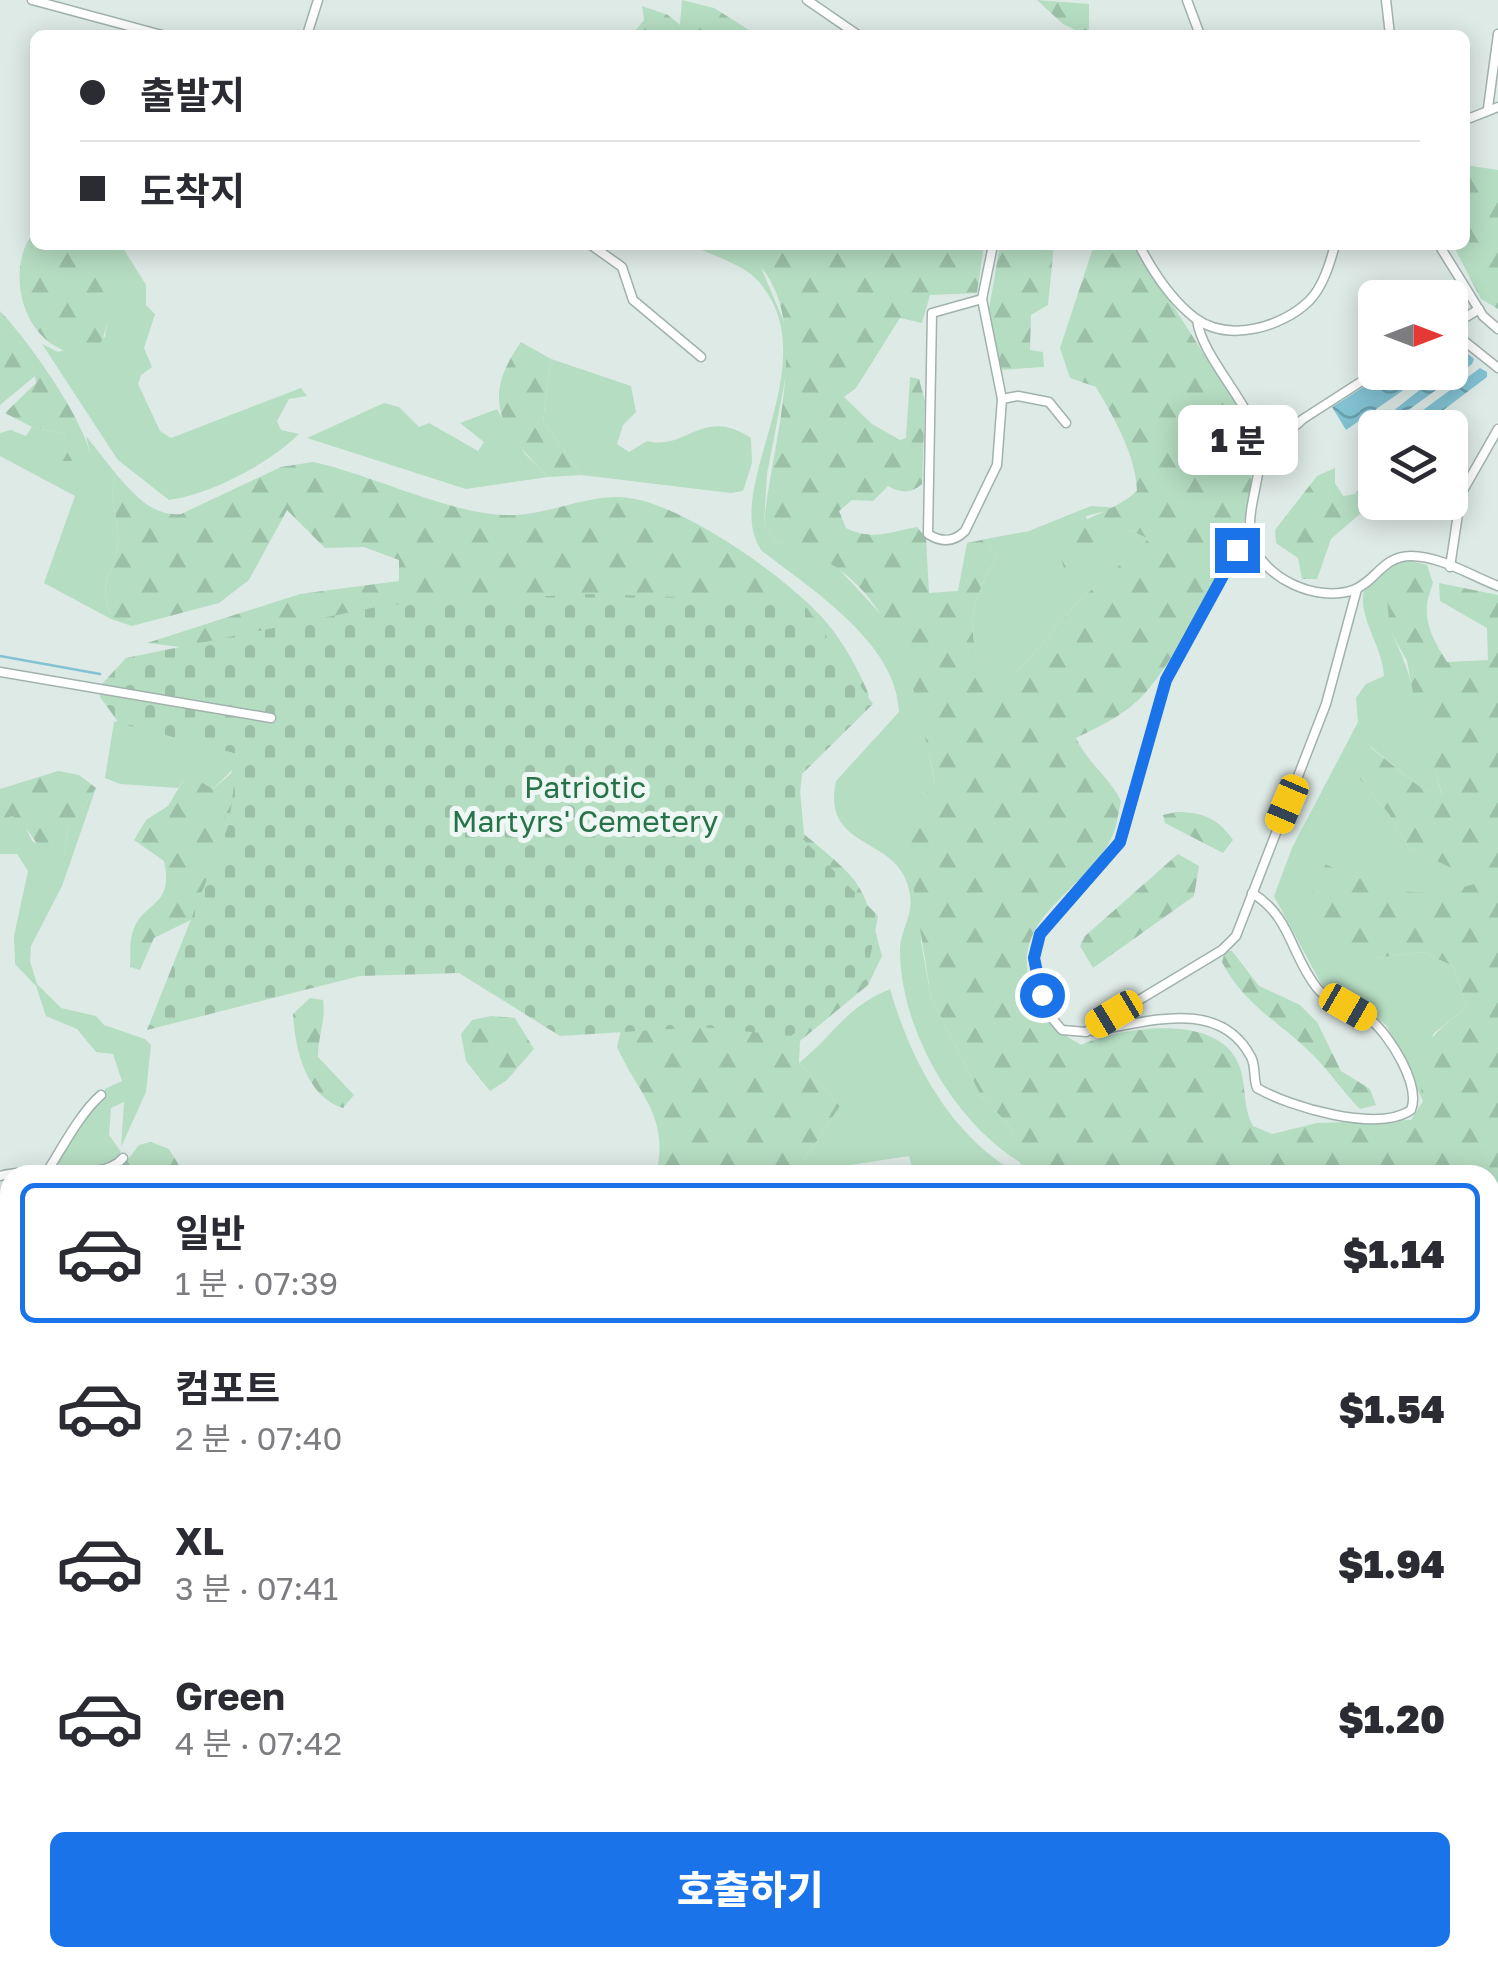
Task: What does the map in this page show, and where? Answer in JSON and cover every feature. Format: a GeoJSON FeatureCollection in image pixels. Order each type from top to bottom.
{"type":"FeatureCollection","features":[{"type":"Feature","properties":{"kind":"street"},"geometry":{"type":"LineString","coordinates":[[32,0],[143,30]]}},
{"type":"Feature","properties":{"kind":"street"},"geometry":{"type":"LineString","coordinates":[[309,30],[318,0]]}},
{"type":"Feature","properties":{"kind":"street"},"geometry":{"type":"LineString","coordinates":[[807,0],[851,30]]}},
{"type":"Feature","properties":{"kind":"street"},"geometry":{"type":"LineString","coordinates":[[1188,0],[1198,30]]}},
{"type":"Feature","properties":{"kind":"street"},"geometry":{"type":"LineString","coordinates":[[1386,0],[1389,30]]}},
{"type":"Feature","properties":{"kind":"street"},"geometry":{"type":"LineString","coordinates":[[1470,118],[1493,108],[1498,34]]}},
{"type":"Feature","properties":{"kind":"street"},"geometry":{"type":"LineString","coordinates":[[598,250],[622,267],[633,300],[701,356]]}},
{"type":"Feature","properties":{"kind":"street"},"geometry":{"type":"LineString","coordinates":[[982,298],[932,314],[928,534],[936,539],[957,539],[965,531],[997,465],[1002,399],[982,298],[992,250]]}},
{"type":"Feature","properties":{"kind":"street"},"geometry":{"type":"LineString","coordinates":[[1142,250],[1166,289],[1197,320],[1251,329],[1292,314],[1312,298],[1333,250]]}},
{"type":"Feature","properties":{"kind":"street"},"geometry":{"type":"LineString","coordinates":[[1443,250],[1479,309],[1498,329]]}},
{"type":"Feature","properties":{"kind":"street"},"geometry":{"type":"LineString","coordinates":[[1468,316],[1479,309]]}},
{"type":"Feature","properties":{"kind":"street"},"geometry":{"type":"LineString","coordinates":[[1197,320],[1199,333],[1238,393],[1257,435],[1260,457],[1251,538],[1257,554],[1286,581],[1330,592],[1357,589]]}},
{"type":"Feature","properties":{"kind":"street"},"geometry":{"type":"LineString","coordinates":[[1468,344],[1498,368]]}},
{"type":"Feature","properties":{"kind":"street"},"geometry":{"type":"LineString","coordinates":[[1260,457],[1304,420],[1358,384]]}},
{"type":"Feature","properties":{"kind":"street"},"geometry":{"type":"LineString","coordinates":[[1002,399],[1018,396],[1049,402],[1066,423]]}},
{"type":"Feature","properties":{"kind":"street"},"geometry":{"type":"LineString","coordinates":[[1450,568],[1462,494],[1498,429]]}},
{"type":"Feature","properties":{"kind":"street"},"geometry":{"type":"LineString","coordinates":[[1251,538],[1237,550],[1166,680],[1120,842],[1040,934],[1034,958],[1036,975],[1051,1018],[1062,1030],[1086,1032],[1168,1016],[1190,1017],[1237,1040],[1252,1058],[1256,1088],[1272,1097],[1321,1112],[1362,1118],[1390,1117],[1411,1110],[1411,1086],[1382,1033],[1366,1017],[1320,992],[1281,916],[1252,893]]}},
{"type":"Feature","properties":{"kind":"street"},"geometry":{"type":"LineString","coordinates":[[1086,1032],[1230,944],[1326,704],[1357,589],[1377,568],[1398,558],[1420,558],[1498,586]]}},
{"type":"Feature","properties":{"kind":"street"},"geometry":{"type":"LineString","coordinates":[[0,672],[271,718]]}},
{"type":"Feature","properties":{"kind":"street"},"geometry":{"type":"LineString","coordinates":[[52,1165],[68,1146],[86,1106],[101,1095]]}},
{"type":"Feature","properties":{"kind":"street"},"geometry":{"type":"LineString","coordinates":[[115,1165],[124,1158]]}},
{"type":"Feature","properties":{"kind":"green space"},"geometry":{"type":"Polygon","coordinates":[[[682,0],[714,8],[749,30],[636,30],[644,20],[642,6],[668,15],[680,25],[682,0]]]}},
{"type":"Feature","properties":{"kind":"green space"},"geometry":{"type":"Polygon","coordinates":[[[1037,0],[1089,4],[1089,29],[1076,30],[1063,24],[1037,0]]]}},
{"type":"Feature","properties":{"kind":"green space"},"geometry":{"type":"Polygon","coordinates":[[[1470,166],[1498,170],[1498,309],[1481,299],[1456,250],[1470,250],[1470,166]]]}},
{"type":"Feature","properties":{"kind":"green space"},"geometry":{"type":"Polygon","coordinates":[[[30,240],[30,250],[102,252],[113,278],[113,294],[96,352],[72,352],[52,344],[37,330],[20,290],[25,248],[30,240]]]}},
{"type":"Feature","properties":{"kind":"green space"},"geometry":{"type":"Polygon","coordinates":[[[97,250],[124,250],[146,285],[146,305],[155,314],[144,348],[152,367],[141,375],[138,384],[160,431],[171,438],[301,388],[307,396],[289,399],[277,421],[281,430],[299,434],[238,476],[169,500],[118,460],[42,344],[58,352],[105,337],[112,287],[97,250]]]}},
{"type":"Feature","properties":{"kind":"green space"},"geometry":{"type":"Polygon","coordinates":[[[702,250],[742,250],[757,258],[787,329],[789,359],[767,474],[764,525],[777,542],[808,549],[838,568],[888,622],[902,650],[918,699],[935,784],[921,942],[931,997],[981,1096],[1009,1125],[1021,1163],[974,1124],[936,1071],[921,1042],[903,982],[900,952],[911,900],[905,878],[885,855],[859,839],[838,818],[834,802],[836,781],[899,712],[895,687],[868,641],[826,600],[762,551],[752,526],[753,495],[780,387],[783,350],[778,315],[759,282],[737,265],[702,250]]]}},
{"type":"Feature","properties":{"kind":"green space"},"geometry":{"type":"Polygon","coordinates":[[[739,250],[983,250],[977,293],[930,295],[922,323],[900,318],[856,388],[844,397],[872,424],[900,440],[906,438],[910,377],[919,379],[925,401],[922,484],[905,491],[888,486],[873,501],[852,500],[839,511],[846,528],[865,534],[917,527],[926,538],[929,593],[958,591],[967,543],[986,539],[997,557],[976,602],[973,631],[986,678],[1019,670],[1078,602],[1149,539],[1130,530],[1097,564],[1065,572],[1055,536],[1137,491],[1128,450],[1110,411],[1096,387],[1070,378],[1060,348],[1092,250],[1137,250],[1238,407],[1251,467],[1244,522],[1205,601],[1158,677],[1131,707],[1076,738],[1121,801],[1117,820],[1099,858],[1039,924],[1030,943],[1027,964],[1032,988],[1045,1016],[1055,1028],[1081,1045],[1118,1034],[1163,1028],[1207,1035],[1224,1044],[1240,1067],[1253,1126],[1272,1134],[1317,1123],[1411,1120],[1423,1101],[1420,1069],[1426,1047],[1467,1007],[1453,966],[1422,952],[1376,958],[1332,940],[1312,889],[1325,864],[1401,891],[1438,892],[1480,882],[1408,847],[1389,814],[1358,777],[1370,747],[1425,791],[1442,794],[1417,713],[1407,661],[1390,630],[1387,600],[1398,572],[1414,566],[1431,589],[1427,618],[1447,662],[1488,660],[1487,628],[1440,601],[1439,583],[1498,595],[1498,1165],[1021,1165],[1009,1125],[981,1096],[931,997],[903,821],[935,783],[907,670],[873,603],[848,577],[817,556],[777,542],[764,525],[786,372],[785,333],[778,298],[761,268],[739,250]]]}},
{"type":"Feature","properties":{"kind":"green space"},"geometry":{"type":"Polygon","coordinates":[[[999,250],[1054,250],[1048,305],[1031,315],[1030,350],[1043,352],[1044,367],[999,370],[989,309],[999,250]]]}},
{"type":"Feature","properties":{"kind":"green space"},"geometry":{"type":"Polygon","coordinates":[[[0,311],[52,378],[90,453],[70,461],[52,458],[40,449],[48,445],[69,450],[64,434],[32,427],[5,413],[36,383],[35,376],[0,405],[0,311]]]}},
{"type":"Feature","properties":{"kind":"green space"},"geometry":{"type":"Polygon","coordinates":[[[521,342],[551,359],[543,421],[581,475],[548,477],[508,429],[499,398],[501,381],[521,342]]]}},
{"type":"Feature","properties":{"kind":"green space"},"geometry":{"type":"Polygon","coordinates":[[[551,359],[631,386],[636,412],[623,425],[617,444],[629,452],[647,441],[673,440],[720,426],[751,438],[752,463],[743,491],[731,493],[581,475],[543,421],[551,359]]]}},
{"type":"Feature","properties":{"kind":"green space"},"geometry":{"type":"Polygon","coordinates":[[[384,403],[399,407],[419,427],[429,423],[478,451],[484,442],[460,423],[497,409],[525,454],[548,477],[466,489],[307,438],[384,403]]]}},
{"type":"Feature","properties":{"kind":"green space"},"geometry":{"type":"Polygon","coordinates":[[[32,427],[64,434],[70,451],[90,453],[86,436],[116,474],[113,492],[118,544],[106,583],[111,619],[44,583],[75,496],[0,456],[0,433],[11,430],[26,436],[32,427]]]}},
{"type":"Feature","properties":{"kind":"green space","name":"Patriotic Martyrs' Cemetery"},"geometry":{"type":"Polygon","coordinates":[[[313,462],[458,508],[503,515],[601,498],[639,500],[698,524],[759,563],[810,605],[840,640],[869,695],[855,722],[811,759],[799,779],[804,834],[858,885],[882,956],[868,985],[800,1041],[799,1063],[840,1106],[801,1165],[657,1165],[656,1121],[617,1047],[625,1013],[239,654],[147,643],[300,594],[399,581],[399,560],[364,547],[325,548],[287,510],[249,580],[219,603],[132,626],[111,619],[106,583],[118,544],[113,492],[116,474],[152,508],[181,514],[281,467],[313,462]]]}},
{"type":"Feature","properties":{"kind":"green space"},"geometry":{"type":"Polygon","coordinates":[[[1335,468],[1335,483],[1343,496],[1358,490],[1358,516],[1331,539],[1317,579],[1302,579],[1298,558],[1276,543],[1275,530],[1317,476],[1335,468]]]}},
{"type":"Feature","properties":{"kind":"green space"},"geometry":{"type":"Polygon","coordinates":[[[1091,506],[1118,508],[1086,516],[1097,563],[1130,530],[1150,539],[1078,602],[1019,670],[986,679],[975,646],[973,616],[981,588],[997,557],[986,539],[1029,531],[1091,506]]]}},
{"type":"Feature","properties":{"kind":"green space"},"geometry":{"type":"Polygon","coordinates":[[[1408,560],[1427,565],[1433,583],[1431,589],[1413,566],[1390,630],[1413,689],[1442,795],[1425,791],[1371,747],[1358,777],[1389,814],[1408,847],[1482,882],[1438,892],[1402,891],[1325,864],[1376,958],[1422,952],[1453,966],[1467,1007],[1433,1034],[1423,1101],[1387,1026],[1362,1005],[1324,989],[1274,896],[1292,848],[1358,722],[1356,698],[1366,684],[1384,676],[1363,595],[1369,582],[1383,570],[1408,560]]]}},
{"type":"Feature","properties":{"kind":"green space","name":"Patriotic Martyrs' Cemetery"},"geometry":{"type":"Polygon","coordinates":[[[585,594],[770,600],[807,608],[873,704],[802,774],[796,832],[878,916],[866,979],[791,1036],[702,1027],[560,1036],[459,973],[360,976],[147,1030],[229,824],[238,754],[119,723],[100,697],[102,684],[126,658],[386,605],[585,594]]]}},
{"type":"Feature","properties":{"kind":"green space"},"geometry":{"type":"Polygon","coordinates":[[[125,719],[247,742],[223,860],[219,828],[232,770],[213,789],[187,775],[178,788],[120,784],[105,778],[114,722],[125,719]]]}},
{"type":"Feature","properties":{"kind":"green space"},"geometry":{"type":"Polygon","coordinates":[[[242,764],[250,814],[226,813],[221,869],[201,894],[201,915],[154,938],[140,970],[130,967],[136,923],[161,896],[166,877],[164,861],[134,840],[146,820],[168,806],[187,774],[213,789],[242,764]]]}},
{"type":"Feature","properties":{"kind":"green space"},"geometry":{"type":"Polygon","coordinates":[[[58,771],[79,775],[96,788],[67,830],[65,857],[51,863],[18,820],[12,816],[0,821],[0,789],[58,771]]]}},
{"type":"Feature","properties":{"kind":"green space"},"geometry":{"type":"Polygon","coordinates":[[[96,788],[62,886],[31,946],[30,961],[37,984],[61,1008],[96,1016],[104,1025],[145,1039],[151,1045],[146,1092],[121,1147],[124,1102],[111,1108],[109,1135],[121,1152],[118,1161],[103,1165],[57,1164],[88,1110],[102,1102],[105,1089],[122,1081],[113,1054],[96,1052],[77,1029],[46,1016],[36,986],[15,964],[14,936],[28,871],[17,854],[0,854],[0,821],[12,815],[23,822],[32,841],[65,857],[67,830],[96,788]]]}},
{"type":"Feature","properties":{"kind":"green space"},"geometry":{"type":"Polygon","coordinates":[[[1176,812],[1209,818],[1233,840],[1223,853],[1165,823],[1163,815],[1176,812]]]}},
{"type":"Feature","properties":{"kind":"green space"},"geometry":{"type":"Polygon","coordinates":[[[1178,854],[1199,866],[1194,896],[1093,968],[1080,946],[1085,936],[1178,854]]]}},
{"type":"Feature","properties":{"kind":"green space"},"geometry":{"type":"Polygon","coordinates":[[[1225,951],[1232,951],[1259,986],[1300,1005],[1317,1022],[1341,1071],[1370,1089],[1376,1105],[1360,1109],[1314,1056],[1253,1003],[1222,962],[1225,951]]]}},
{"type":"Feature","properties":{"kind":"green space"},"geometry":{"type":"Polygon","coordinates":[[[890,989],[909,1044],[937,1095],[974,1140],[1004,1165],[911,1165],[909,1156],[850,1165],[801,1165],[840,1106],[799,1063],[851,1013],[890,989]]]}},
{"type":"Feature","properties":{"kind":"green space"},"geometry":{"type":"Polygon","coordinates":[[[310,998],[323,1000],[318,1057],[354,1095],[343,1108],[320,1093],[300,1056],[293,1014],[310,998]]]}},
{"type":"Feature","properties":{"kind":"green space"},"geometry":{"type":"Polygon","coordinates":[[[491,1016],[515,1018],[534,1049],[507,1080],[490,1091],[466,1061],[461,1034],[472,1020],[491,1016]]]}},
{"type":"Feature","properties":{"kind":"green space"},"geometry":{"type":"Polygon","coordinates":[[[151,1142],[169,1149],[179,1165],[124,1165],[139,1145],[151,1142]]]}},
{"type":"Feature","properties":{"kind":"water"},"geometry":{"type":"Polygon","coordinates":[[[1480,368],[1487,372],[1487,377],[1443,410],[1423,410],[1450,390],[1468,390],[1468,377],[1480,368]]]}},
{"type":"Feature","properties":{"kind":"water"},"geometry":{"type":"Polygon","coordinates":[[[1359,390],[1404,390],[1375,410],[1358,410],[1358,422],[1346,430],[1332,407],[1359,390]]]}},
{"type":"Feature","properties":{"kind":"water"},"geometry":{"type":"Polygon","coordinates":[[[1420,390],[1436,390],[1408,410],[1394,410],[1420,390]]]}},
{"type":"Feature","properties":{"kind":"waterway"},"geometry":{"type":"LineString","coordinates":[[0,656],[100,674]]}},
{"type":"Feature","properties":{"kind":"route"},"geometry":{"type":"LineString","coordinates":[[1042,995],[1034,958],[1040,934],[1097,874],[1120,842],[1166,680],[1237,550]]}}]}
